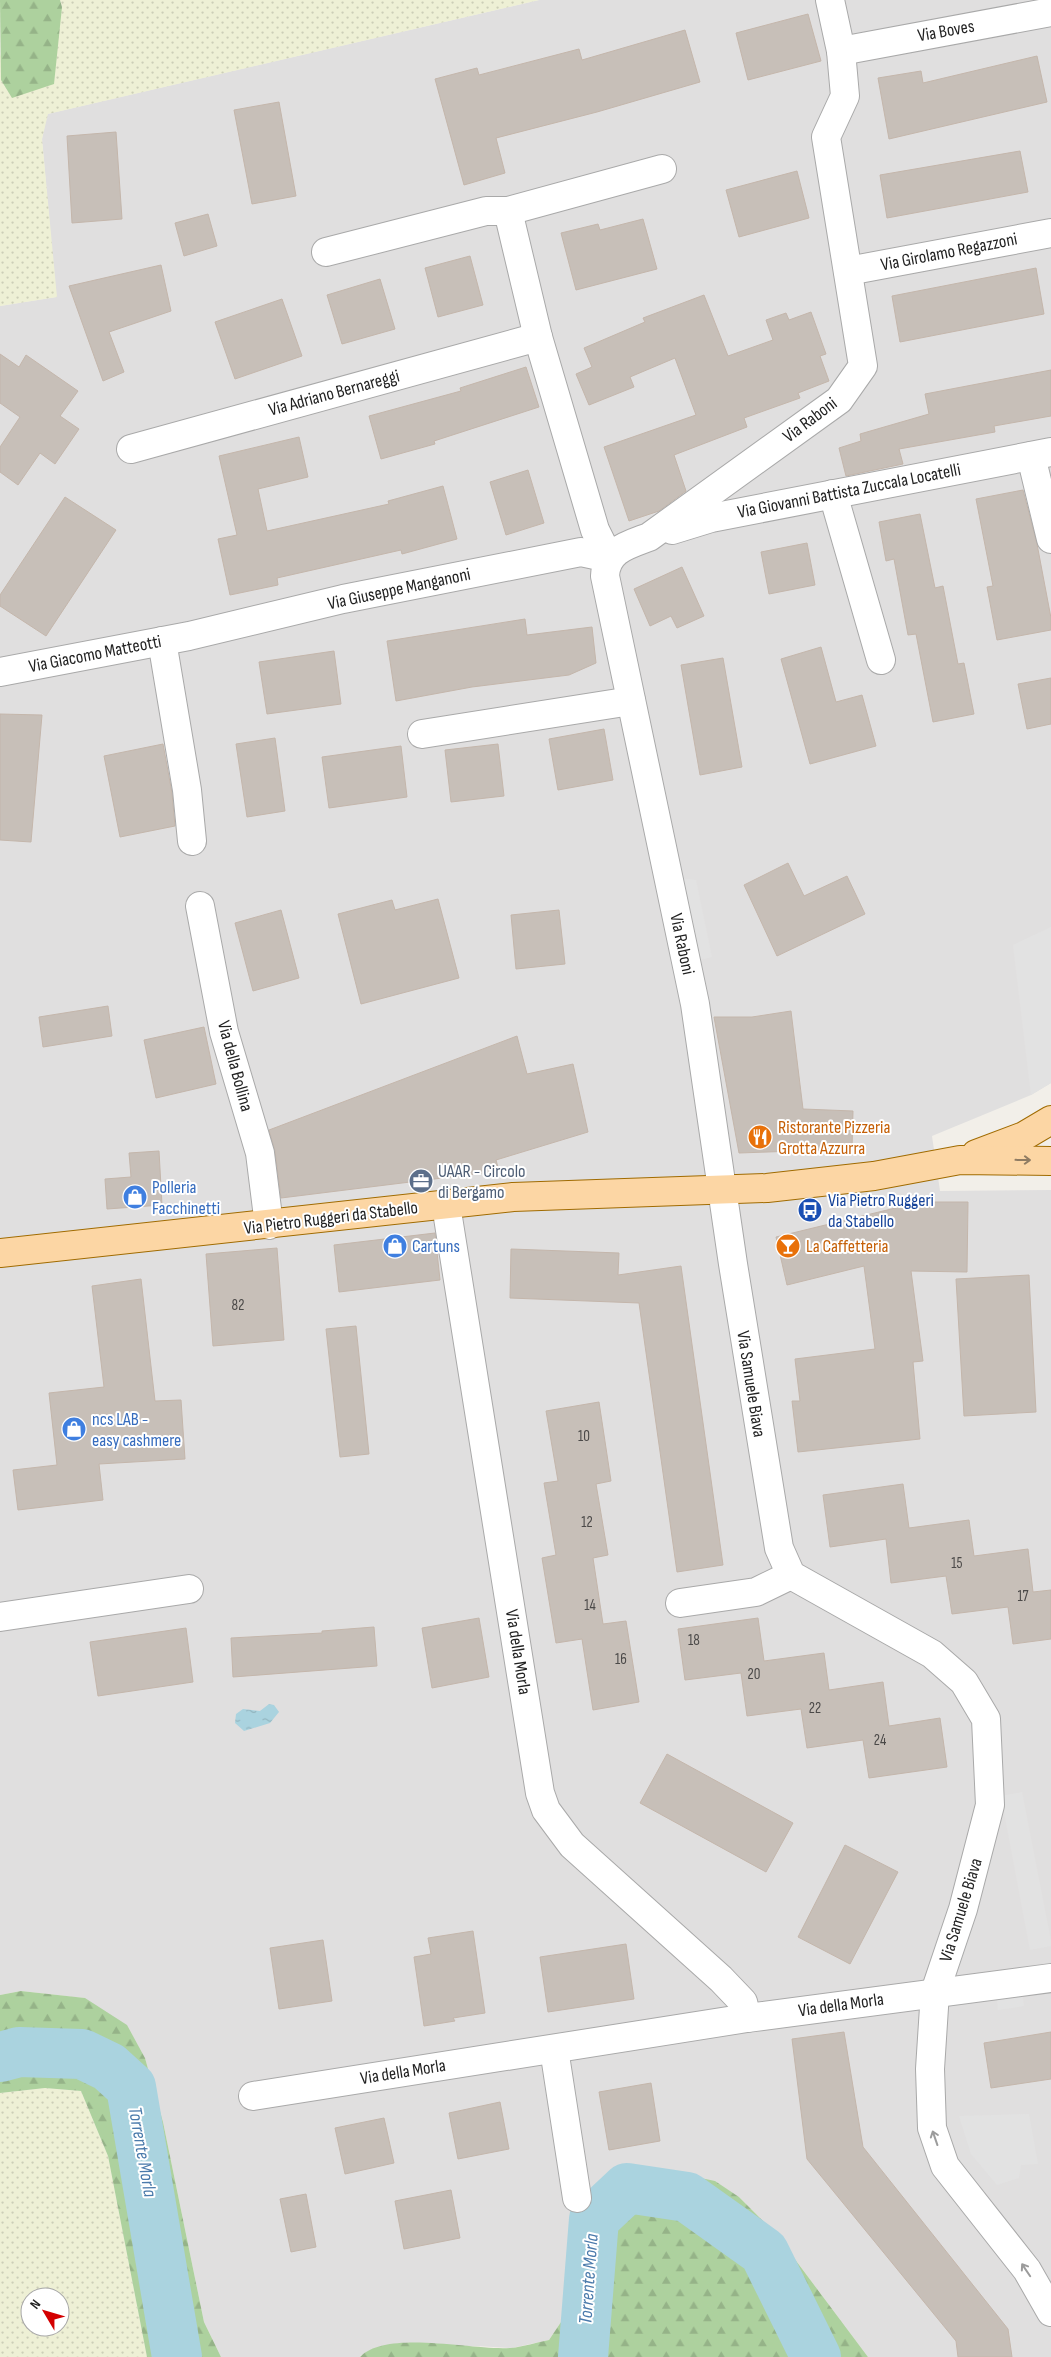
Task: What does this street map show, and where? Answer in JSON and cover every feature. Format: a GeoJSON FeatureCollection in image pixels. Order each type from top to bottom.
{"type":"FeatureCollection","features":[{"type":"Feature","properties":{"kind":"main road"},"geometry":{"type":"LineString","coordinates":[[960,1160],[1024,1136],[1051,1120]]}},
{"type":"Feature","properties":{"kind":"main road","name":"Via Pietro Ruggeri da Stabello"},"geometry":{"type":"LineString","coordinates":[[0,1253],[270,1225],[446,1204],[579,1193],[722,1190],[812,1185],[960,1160],[1051,1161]]}},
{"type":"Feature","properties":{"kind":"street","name":"Via Raboni"},"geometry":{"type":"LineString","coordinates":[[722,1190],[695,1004],[605,576],[609,558],[619,549],[649,537],[839,400],[863,366],[826,137],[845,96],[841,51],[830,0]]}},
{"type":"Feature","properties":{"kind":"street","name":"Via Boves"},"geometry":{"type":"LineString","coordinates":[[841,51],[1051,12]]}},
{"type":"Feature","properties":{"kind":"street"},"geometry":{"type":"LineString","coordinates":[[326,252],[486,210],[508,211],[662,169]]}},
{"type":"Feature","properties":{"kind":"street"},"geometry":{"type":"LineString","coordinates":[[508,211],[538,338],[595,530],[609,558]]}},
{"type":"Feature","properties":{"kind":"street","name":"Via Girolamo Regazzoni"},"geometry":{"type":"LineString","coordinates":[[848,271],[1051,233]]}},
{"type":"Feature","properties":{"kind":"street","name":"Via Adriano Bernareggi"},"geometry":{"type":"LineString","coordinates":[[131,449],[538,338]]}},
{"type":"Feature","properties":{"kind":"street"},"geometry":{"type":"LineString","coordinates":[[1041,454],[1051,539]]}},
{"type":"Feature","properties":{"kind":"street","name":"Via Giovanni Battista Zuccala Locatelli"},"geometry":{"type":"LineString","coordinates":[[649,537],[711,518],[1041,454]]}},
{"type":"Feature","properties":{"kind":"street"},"geometry":{"type":"LineString","coordinates":[[833,494],[881,660]]}},
{"type":"Feature","properties":{"kind":"street","name":"Via Giuseppe Manganoni"},"geometry":{"type":"LineString","coordinates":[[189,636],[343,600],[580,552],[609,558]]}},
{"type":"Feature","properties":{"kind":"street","name":"Via Giacomo Matteotti"},"geometry":{"type":"LineString","coordinates":[[0,672],[189,636]]}},
{"type":"Feature","properties":{"kind":"street"},"geometry":{"type":"LineString","coordinates":[[162,641],[187,790],[192,841]]}},
{"type":"Feature","properties":{"kind":"street"},"geometry":{"type":"LineString","coordinates":[[422,734],[631,701]]}},
{"type":"Feature","properties":{"kind":"street","name":"Via della Bollina"},"geometry":{"type":"LineString","coordinates":[[200,906],[224,1032],[260,1153],[270,1225]]}},
{"type":"Feature","properties":{"kind":"street","name":"Via Samuele Biava"},"geometry":{"type":"LineString","coordinates":[[722,1190],[777,1539],[791,1575],[932,1654],[964,1682],[986,1719],[990,1805],[963,1909],[935,1992],[930,2069],[932,2128],[945,2166],[1027,2270],[1051,2312]]}},
{"type":"Feature","properties":{"kind":"street","name":"Via della Morla"},"geometry":{"type":"LineString","coordinates":[[446,1204],[540,1793],[546,1810],[572,1845],[722,1979],[743,2002],[747,2018]]}},
{"type":"Feature","properties":{"kind":"street"},"geometry":{"type":"LineString","coordinates":[[680,1603],[756,1592],[791,1575]]}},
{"type":"Feature","properties":{"kind":"street"},"geometry":{"type":"LineString","coordinates":[[0,1617],[189,1589]]}},
{"type":"Feature","properties":{"kind":"street","name":"Via della Morla"},"geometry":{"type":"LineString","coordinates":[[253,2096],[747,2018],[1051,1978]]}},
{"type":"Feature","properties":{"kind":"street"},"geometry":{"type":"LineString","coordinates":[[554,2048],[577,2198]]}},
{"type":"Feature","properties":{"kind":"shaded area"},"geometry":{"type":"Polygon","coordinates":[[[539,0],[1051,0],[1051,1083],[1031,1095],[932,1136],[940,1191],[1051,1190],[1051,2357],[868,2357],[776,2234],[739,2197],[715,2182],[682,2174],[650,2175],[624,2185],[573,2279],[565,2316],[549,2340],[512,2348],[477,2346],[361,2355],[360,2357],[221,2357],[204,2322],[163,2122],[145,2058],[127,2026],[84,1998],[21,1991],[0,1995],[0,306],[56,297],[42,139],[47,114],[539,0]]]}},
{"type":"Feature","properties":{"kind":"shaded area"},"geometry":{"type":"Polygon","coordinates":[[[679,878],[696,880],[712,957],[695,961],[679,878]]]}},
{"type":"Feature","properties":{"kind":"shaded area"},"geometry":{"type":"Polygon","coordinates":[[[1051,927],[1051,1083],[1031,1095],[1013,945],[1051,927]]]}},
{"type":"Feature","properties":{"kind":"shaded area"},"geometry":{"type":"Polygon","coordinates":[[[1022,1792],[1051,1941],[1051,1946],[1030,1950],[1001,1796],[1022,1792]]]}},
{"type":"Feature","properties":{"kind":"shaded area"},"geometry":{"type":"Polygon","coordinates":[[[1021,1985],[1024,2006],[998,2010],[996,1989],[1021,1985]]]}},
{"type":"Feature","properties":{"kind":"shaded area"},"geometry":{"type":"Polygon","coordinates":[[[1029,2114],[1038,2164],[1021,2165],[1019,2178],[997,2185],[971,2154],[959,2116],[1029,2114]]]}},
{"type":"Feature","properties":{"kind":"green space"},"geometry":{"type":"Polygon","coordinates":[[[0,0],[60,0],[62,7],[54,84],[12,98],[1,80],[0,0]]]}},
{"type":"Feature","properties":{"kind":"green space"},"geometry":{"type":"Polygon","coordinates":[[[60,0],[539,0],[48,114],[42,139],[57,297],[0,306],[0,54],[2,59],[1,80],[62,7],[60,0]]]}},
{"type":"Feature","properties":{"kind":"green space"},"geometry":{"type":"Polygon","coordinates":[[[21,1991],[85,1998],[127,2025],[145,2058],[163,2122],[204,2322],[221,2357],[147,2357],[108,2156],[81,2091],[45,2088],[0,2093],[0,1995],[21,1991]]]}},
{"type":"Feature","properties":{"kind":"green space"},"geometry":{"type":"Polygon","coordinates":[[[45,2088],[81,2091],[108,2156],[147,2357],[0,2357],[0,2093],[45,2088]]]}},
{"type":"Feature","properties":{"kind":"green space"},"geometry":{"type":"Polygon","coordinates":[[[682,2174],[715,2181],[739,2197],[776,2234],[868,2357],[360,2357],[373,2349],[390,2344],[432,2343],[511,2348],[549,2340],[565,2316],[584,2236],[600,2202],[624,2185],[651,2175],[682,2174]]]}},
{"type":"Feature","properties":{"kind":"water"},"geometry":{"type":"Polygon","coordinates":[[[269,1704],[274,1705],[279,1712],[270,1723],[244,1731],[235,1723],[236,1714],[243,1709],[260,1711],[269,1704]]]}},
{"type":"Feature","properties":{"kind":"building"},"geometry":{"type":"Polygon","coordinates":[[[808,14],[821,61],[748,80],[736,33],[808,14]]]}},
{"type":"Feature","properties":{"kind":"building"},"geometry":{"type":"Polygon","coordinates":[[[685,30],[700,82],[597,112],[496,138],[505,173],[464,185],[435,79],[477,68],[479,75],[579,49],[582,60],[685,30]]]}},
{"type":"Feature","properties":{"kind":"building"},"geometry":{"type":"Polygon","coordinates":[[[1037,56],[1047,102],[889,139],[878,78],[921,71],[923,83],[1037,56]]]}},
{"type":"Feature","properties":{"kind":"building"},"geometry":{"type":"Polygon","coordinates":[[[279,102],[296,196],[252,204],[234,110],[279,102]]]}},
{"type":"Feature","properties":{"kind":"building"},"geometry":{"type":"Polygon","coordinates":[[[116,132],[122,219],[72,223],[67,136],[116,132]]]}},
{"type":"Feature","properties":{"kind":"building"},"geometry":{"type":"Polygon","coordinates":[[[1020,151],[1028,192],[887,218],[880,175],[1020,151]]]}},
{"type":"Feature","properties":{"kind":"building"},"geometry":{"type":"Polygon","coordinates":[[[797,171],[809,218],[739,237],[726,190],[797,171]]]}},
{"type":"Feature","properties":{"kind":"building"},"geometry":{"type":"Polygon","coordinates":[[[208,214],[217,246],[184,256],[175,223],[208,214]]]}},
{"type":"Feature","properties":{"kind":"building"},"geometry":{"type":"Polygon","coordinates":[[[643,219],[657,269],[576,290],[561,233],[598,224],[600,230],[643,219]]]}},
{"type":"Feature","properties":{"kind":"building"},"geometry":{"type":"Polygon","coordinates":[[[470,256],[483,305],[438,317],[425,268],[470,256]]]}},
{"type":"Feature","properties":{"kind":"building"},"geometry":{"type":"Polygon","coordinates":[[[161,265],[171,311],[109,332],[124,372],[103,381],[69,286],[161,265]]]}},
{"type":"Feature","properties":{"kind":"building"},"geometry":{"type":"Polygon","coordinates":[[[1036,268],[1044,314],[900,342],[892,296],[1036,268]]]}},
{"type":"Feature","properties":{"kind":"building"},"geometry":{"type":"Polygon","coordinates":[[[380,279],[395,329],[342,344],[327,295],[380,279]]]}},
{"type":"Feature","properties":{"kind":"building"},"geometry":{"type":"Polygon","coordinates":[[[704,295],[728,356],[773,340],[766,320],[786,313],[789,320],[811,312],[826,354],[820,356],[829,381],[798,393],[800,398],[744,418],[747,427],[674,455],[686,491],[659,511],[629,521],[604,447],[696,415],[675,358],[630,377],[634,387],[589,405],[576,374],[592,367],[584,348],[645,322],[643,318],[704,295]]]}},
{"type":"Feature","properties":{"kind":"building"},"geometry":{"type":"Polygon","coordinates":[[[282,299],[302,356],[235,379],[215,322],[282,299]]]}},
{"type":"Feature","properties":{"kind":"building"},"geometry":{"type":"Polygon","coordinates":[[[0,354],[19,367],[26,355],[78,391],[60,416],[79,429],[55,464],[40,453],[18,485],[0,472],[0,447],[20,417],[0,403],[0,354]]]}},
{"type":"Feature","properties":{"kind":"building"},"geometry":{"type":"Polygon","coordinates":[[[526,367],[539,407],[434,441],[435,444],[381,459],[369,416],[461,391],[460,388],[526,367]]]}},
{"type":"Feature","properties":{"kind":"building"},"geometry":{"type":"Polygon","coordinates":[[[1051,370],[1051,416],[994,426],[995,432],[899,449],[903,464],[846,476],[839,448],[861,441],[860,434],[929,414],[925,394],[1051,370]]]}},
{"type":"Feature","properties":{"kind":"building"},"geometry":{"type":"Polygon","coordinates":[[[299,437],[308,477],[258,489],[267,531],[389,504],[388,501],[443,486],[457,539],[402,554],[401,550],[277,578],[278,585],[230,595],[218,539],[237,535],[219,456],[299,437]]]}},
{"type":"Feature","properties":{"kind":"building"},"geometry":{"type":"Polygon","coordinates":[[[528,470],[544,523],[506,535],[490,482],[528,470]]]}},
{"type":"Feature","properties":{"kind":"building"},"geometry":{"type":"Polygon","coordinates":[[[1023,490],[1037,544],[1051,618],[1051,630],[997,640],[987,587],[993,586],[976,499],[1023,490]]]}},
{"type":"Feature","properties":{"kind":"building"},"geometry":{"type":"Polygon","coordinates":[[[65,497],[116,530],[46,636],[0,606],[0,595],[65,497]]]}},
{"type":"Feature","properties":{"kind":"building"},"geometry":{"type":"Polygon","coordinates":[[[920,514],[935,588],[943,586],[958,664],[964,663],[974,714],[933,722],[916,634],[908,635],[894,559],[886,561],[879,522],[920,514]]]}},
{"type":"Feature","properties":{"kind":"building"},"geometry":{"type":"Polygon","coordinates":[[[807,543],[815,585],[769,594],[761,552],[807,543]]]}},
{"type":"Feature","properties":{"kind":"building"},"geometry":{"type":"Polygon","coordinates":[[[682,567],[704,616],[677,628],[671,616],[650,626],[634,589],[682,567]]]}},
{"type":"Feature","properties":{"kind":"building"},"geometry":{"type":"Polygon","coordinates":[[[525,619],[527,635],[592,627],[596,663],[569,675],[472,687],[396,701],[387,641],[525,619]]]}},
{"type":"Feature","properties":{"kind":"building"},"geometry":{"type":"Polygon","coordinates":[[[821,647],[836,702],[862,695],[876,746],[810,764],[781,659],[821,647]]]}},
{"type":"Feature","properties":{"kind":"building"},"geometry":{"type":"Polygon","coordinates":[[[334,651],[341,704],[267,714],[259,662],[334,651]]]}},
{"type":"Feature","properties":{"kind":"building"},"geometry":{"type":"Polygon","coordinates":[[[723,658],[742,767],[700,775],[681,665],[723,658]]]}},
{"type":"Feature","properties":{"kind":"building"},"geometry":{"type":"Polygon","coordinates":[[[1051,678],[1051,724],[1027,729],[1018,684],[1051,678]]]}},
{"type":"Feature","properties":{"kind":"building"},"geometry":{"type":"Polygon","coordinates":[[[0,714],[42,715],[31,842],[0,840],[0,714]]]}},
{"type":"Feature","properties":{"kind":"building"},"geometry":{"type":"Polygon","coordinates":[[[604,729],[613,780],[558,790],[549,739],[604,729]]]}},
{"type":"Feature","properties":{"kind":"building"},"geometry":{"type":"Polygon","coordinates":[[[275,738],[285,811],[247,817],[236,744],[275,738]]]}},
{"type":"Feature","properties":{"kind":"building"},"geometry":{"type":"Polygon","coordinates":[[[163,744],[172,793],[175,826],[120,837],[104,756],[163,744]]]}},
{"type":"Feature","properties":{"kind":"building"},"geometry":{"type":"Polygon","coordinates":[[[498,744],[504,796],[451,802],[445,750],[498,744]]]}},
{"type":"Feature","properties":{"kind":"building"},"geometry":{"type":"Polygon","coordinates":[[[401,746],[407,797],[329,808],[322,757],[401,746]]]}},
{"type":"Feature","properties":{"kind":"building"},"geometry":{"type":"Polygon","coordinates":[[[788,863],[804,896],[847,876],[865,914],[777,956],[744,885],[788,863]]]}},
{"type":"Feature","properties":{"kind":"building"},"geometry":{"type":"Polygon","coordinates":[[[438,899],[459,978],[361,1004],[338,914],[392,900],[395,910],[438,899]]]}},
{"type":"Feature","properties":{"kind":"building"},"geometry":{"type":"Polygon","coordinates":[[[281,910],[299,978],[253,991],[235,923],[281,910]]]}},
{"type":"Feature","properties":{"kind":"building"},"geometry":{"type":"Polygon","coordinates":[[[559,910],[565,964],[516,969],[511,915],[559,910]]]}},
{"type":"Feature","properties":{"kind":"building"},"geometry":{"type":"Polygon","coordinates":[[[108,1006],[112,1036],[43,1047],[39,1017],[108,1006]]]}},
{"type":"Feature","properties":{"kind":"building"},"geometry":{"type":"Polygon","coordinates":[[[791,1011],[803,1109],[853,1111],[852,1149],[739,1153],[714,1017],[752,1017],[791,1011]]]}},
{"type":"Feature","properties":{"kind":"building"},"geometry":{"type":"Polygon","coordinates":[[[204,1027],[216,1084],[156,1098],[144,1040],[204,1027]]]}},
{"type":"Feature","properties":{"kind":"building"},"geometry":{"type":"Polygon","coordinates":[[[517,1036],[527,1074],[573,1064],[588,1132],[496,1160],[499,1171],[281,1198],[275,1151],[269,1130],[517,1036]]]}},
{"type":"Feature","properties":{"kind":"building"},"geometry":{"type":"Polygon","coordinates":[[[159,1151],[162,1205],[107,1209],[105,1179],[131,1177],[129,1153],[159,1151]]]}},
{"type":"Feature","properties":{"kind":"building"},"geometry":{"type":"Polygon","coordinates":[[[920,1202],[968,1202],[967,1272],[911,1271],[923,1361],[913,1362],[920,1439],[798,1452],[792,1401],[800,1401],[795,1359],[875,1349],[864,1266],[787,1285],[776,1237],[920,1202]]]}},
{"type":"Feature","properties":{"kind":"building"},"geometry":{"type":"Polygon","coordinates":[[[435,1233],[440,1280],[339,1292],[334,1245],[435,1233]]]}},
{"type":"Feature","properties":{"kind":"building"},"geometry":{"type":"Polygon","coordinates":[[[277,1248],[284,1340],[213,1346],[206,1254],[277,1248]]]}},
{"type":"Feature","properties":{"kind":"building"},"geometry":{"type":"Polygon","coordinates":[[[511,1249],[619,1253],[618,1275],[681,1266],[723,1565],[677,1572],[639,1303],[510,1298],[511,1249]]]}},
{"type":"Feature","properties":{"kind":"building"},"geometry":{"type":"Polygon","coordinates":[[[1029,1275],[1036,1412],[964,1416],[956,1279],[1029,1275]]]}},
{"type":"Feature","properties":{"kind":"building"},"geometry":{"type":"Polygon","coordinates":[[[141,1279],[155,1401],[181,1400],[185,1459],[99,1464],[103,1500],[18,1510],[13,1470],[57,1465],[49,1393],[104,1387],[92,1286],[141,1279]]]}},
{"type":"Feature","properties":{"kind":"building"},"geometry":{"type":"Polygon","coordinates":[[[356,1326],[369,1454],[340,1457],[326,1329],[356,1326]]]}},
{"type":"Feature","properties":{"kind":"building"},"geometry":{"type":"Polygon","coordinates":[[[599,1402],[611,1481],[596,1484],[608,1555],[593,1558],[603,1624],[626,1621],[639,1702],[593,1710],[582,1639],[556,1643],[542,1558],[556,1555],[544,1483],[558,1481],[546,1411],[599,1402]]]}},
{"type":"Feature","properties":{"kind":"building"},"geometry":{"type":"Polygon","coordinates":[[[903,1484],[909,1528],[969,1520],[974,1556],[1028,1549],[1033,1592],[1051,1590],[1051,1639],[1013,1644],[1008,1607],[952,1614],[946,1576],[891,1583],[886,1539],[830,1547],[823,1495],[903,1484]]]}},
{"type":"Feature","properties":{"kind":"building"},"geometry":{"type":"Polygon","coordinates":[[[479,1618],[489,1677],[432,1688],[422,1628],[479,1618]]]}},
{"type":"Feature","properties":{"kind":"building"},"geometry":{"type":"Polygon","coordinates":[[[758,1618],[764,1661],[824,1653],[829,1690],[883,1682],[889,1726],[940,1718],[947,1767],[869,1778],[863,1740],[807,1748],[801,1709],[747,1716],[741,1673],[685,1680],[678,1629],[758,1618]]]}},
{"type":"Feature","properties":{"kind":"building"},"geometry":{"type":"Polygon","coordinates":[[[374,1627],[377,1666],[233,1677],[231,1638],[322,1633],[322,1631],[374,1627]]]}},
{"type":"Feature","properties":{"kind":"building"},"geometry":{"type":"Polygon","coordinates":[[[186,1628],[193,1682],[98,1696],[90,1642],[186,1628]]]}},
{"type":"Feature","properties":{"kind":"building"},"geometry":{"type":"Polygon","coordinates":[[[667,1754],[793,1823],[766,1872],[640,1803],[667,1754]]]}},
{"type":"Feature","properties":{"kind":"building"},"geometry":{"type":"Polygon","coordinates":[[[845,1845],[898,1872],[850,1964],[798,1937],[845,1845]]]}},
{"type":"Feature","properties":{"kind":"building"},"geometry":{"type":"Polygon","coordinates":[[[473,1931],[485,2013],[453,2018],[455,2021],[424,2026],[414,1957],[431,1954],[428,1938],[473,1931]]]}},
{"type":"Feature","properties":{"kind":"building"},"geometry":{"type":"Polygon","coordinates":[[[323,1940],[332,2001],[279,2009],[270,1948],[323,1940]]]}},
{"type":"Feature","properties":{"kind":"building"},"geometry":{"type":"Polygon","coordinates":[[[626,1944],[634,1999],[548,2012],[540,1957],[626,1944]]]}},
{"type":"Feature","properties":{"kind":"building"},"geometry":{"type":"Polygon","coordinates":[[[844,2032],[863,2147],[1008,2329],[1012,2357],[958,2357],[956,2341],[807,2159],[792,2039],[844,2032]]]}},
{"type":"Feature","properties":{"kind":"building"},"geometry":{"type":"Polygon","coordinates":[[[1051,2032],[1051,2079],[991,2088],[984,2043],[1051,2032]]]}},
{"type":"Feature","properties":{"kind":"building"},"geometry":{"type":"Polygon","coordinates":[[[651,2083],[660,2141],[609,2150],[599,2092],[651,2083]]]}},
{"type":"Feature","properties":{"kind":"building"},"geometry":{"type":"Polygon","coordinates":[[[500,2102],[509,2149],[458,2159],[449,2113],[500,2102]]]}},
{"type":"Feature","properties":{"kind":"building"},"geometry":{"type":"Polygon","coordinates":[[[384,2118],[394,2163],[345,2174],[335,2128],[384,2118]]]}},
{"type":"Feature","properties":{"kind":"building"},"geometry":{"type":"Polygon","coordinates":[[[451,2190],[460,2238],[404,2249],[395,2201],[451,2190]]]}},
{"type":"Feature","properties":{"kind":"building"},"geometry":{"type":"Polygon","coordinates":[[[306,2194],[316,2247],[291,2252],[280,2199],[306,2194]]]}},
{"type":"Feature","properties":{"kind":"waterway","name":"Torrente Morla"},"geometry":{"type":"LineString","coordinates":[[0,2057],[19,2052],[82,2054],[109,2067],[131,2087],[177,2357]]}},
{"type":"Feature","properties":{"kind":"waterway","name":"Torrente Morla"},"geometry":{"type":"LineString","coordinates":[[583,2357],[594,2219],[627,2188],[687,2197],[764,2252],[816,2357]]}},
{"type":"Feature","properties":{"kind":"place","name":"Ristorante Pizzeria Grotta Azzurra"},"geometry":{"type":"Point","coordinates":[760,1137]}},
{"type":"Feature","properties":{"kind":"place","name":"UAAR - Circolo di Bergamo"},"geometry":{"type":"Point","coordinates":[421,1181]}},
{"type":"Feature","properties":{"kind":"place","name":"Polleria Facchinetti"},"geometry":{"type":"Point","coordinates":[135,1197]}},
{"type":"Feature","properties":{"kind":"place","name":"Via Pietro Ruggeri da Stabello"},"geometry":{"type":"Point","coordinates":[810,1210]}},
{"type":"Feature","properties":{"kind":"place","name":"Cartuns"},"geometry":{"type":"Point","coordinates":[395,1246]}},
{"type":"Feature","properties":{"kind":"place","name":"La Caffetteria"},"geometry":{"type":"Point","coordinates":[788,1246]}},
{"type":"Feature","properties":{"kind":"place","name":"ncs LAB - easy cashmere"},"geometry":{"type":"Point","coordinates":[74,1429]}}]}
